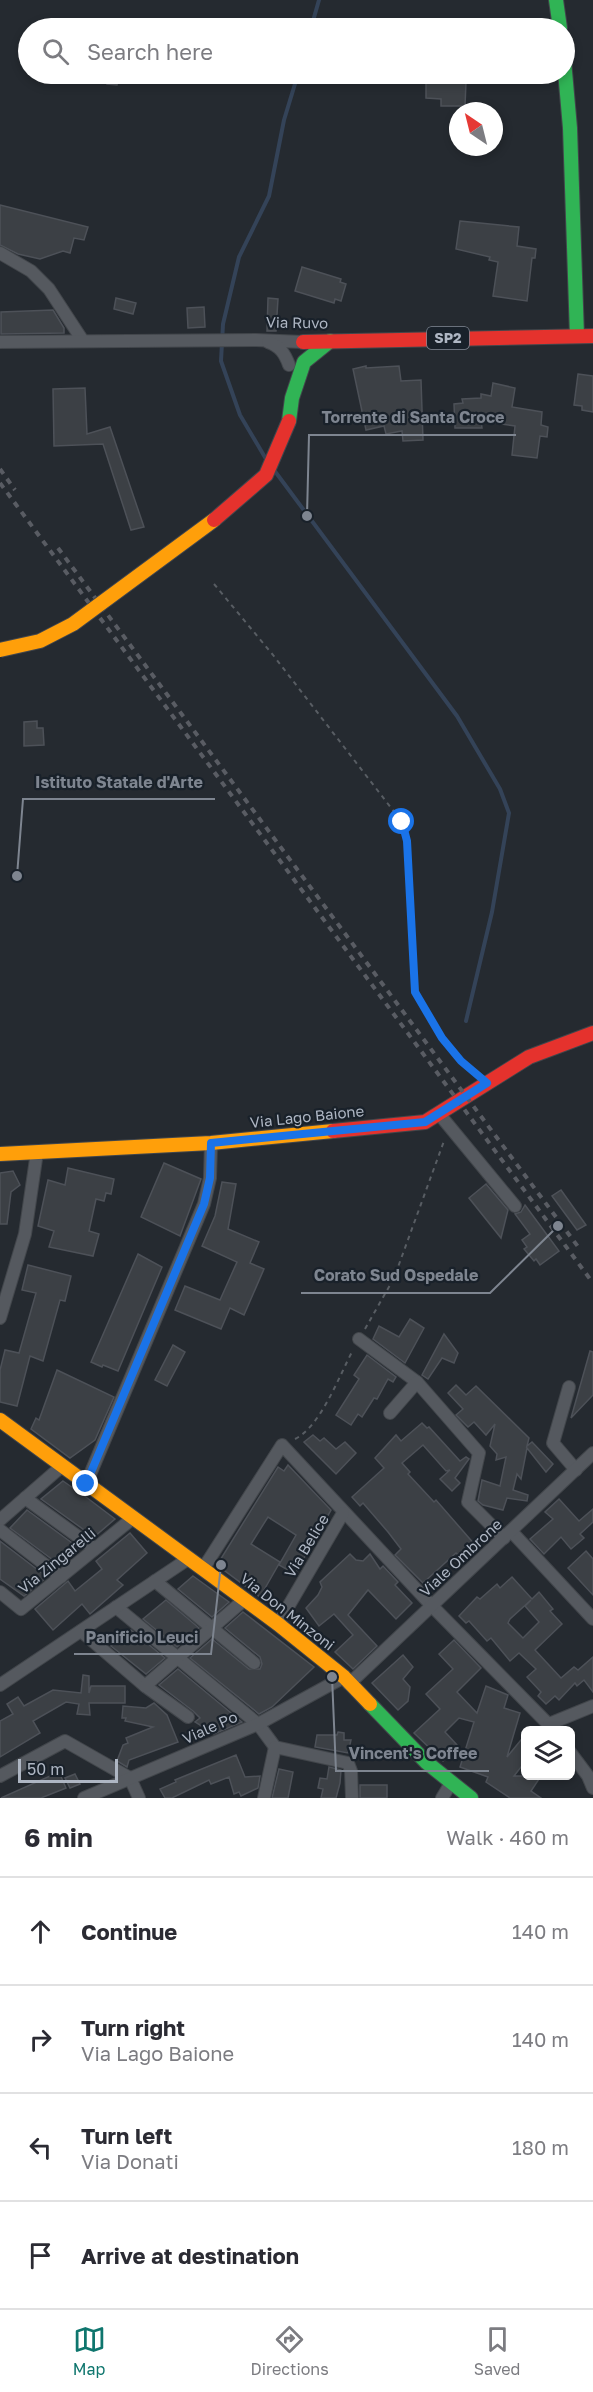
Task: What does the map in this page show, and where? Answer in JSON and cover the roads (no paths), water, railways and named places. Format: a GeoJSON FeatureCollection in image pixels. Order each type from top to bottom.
{"type":"FeatureCollection","features":[{"type":"Feature","properties":{"kind":"street"},"geometry":{"type":"LineString","coordinates":[[556,0],[559,18]]}},
{"type":"Feature","properties":{"kind":"street"},"geometry":{"type":"LineString","coordinates":[[566,84],[570,128],[577,336],[593,342]]}},
{"type":"Feature","properties":{"kind":"street"},"geometry":{"type":"LineString","coordinates":[[0,253],[31,271],[49,290],[83,341]]}},
{"type":"Feature","properties":{"kind":"street","name":"Via Ruvo"},"geometry":{"type":"LineString","coordinates":[[0,342],[259,340],[303,342],[593,336]]}},
{"type":"Feature","properties":{"kind":"street"},"geometry":{"type":"LineString","coordinates":[[259,340],[276,344],[296,364]]}},
{"type":"Feature","properties":{"kind":"street"},"geometry":{"type":"LineString","coordinates":[[296,364],[330,340]]}},
{"type":"Feature","properties":{"kind":"street"},"geometry":{"type":"LineString","coordinates":[[0,650],[40,641],[73,624],[232,507],[266,475],[290,421],[296,364],[303,342]]}},
{"type":"Feature","properties":{"kind":"street","name":"Via Lago Baione"},"geometry":{"type":"LineString","coordinates":[[0,1154],[211,1143],[425,1122],[440,1115],[529,1057],[593,1033]]}},
{"type":"Feature","properties":{"kind":"street"},"geometry":{"type":"LineString","coordinates":[[440,1115],[515,1206]]}},
{"type":"Feature","properties":{"kind":"street"},"geometry":{"type":"LineString","coordinates":[[86,1484],[204,1204],[210,1178],[211,1143]]}},
{"type":"Feature","properties":{"kind":"street"},"geometry":{"type":"LineString","coordinates":[[0,1318],[25,1234],[38,1152]]}},
{"type":"Feature","properties":{"kind":"street"},"geometry":{"type":"LineString","coordinates":[[359,1339],[417,1382],[479,1453],[468,1502],[507,1534],[593,1619]]}},
{"type":"Feature","properties":{"kind":"street"},"geometry":{"type":"LineString","coordinates":[[390,1413],[417,1382]]}},
{"type":"Feature","properties":{"kind":"street"},"geometry":{"type":"LineString","coordinates":[[569,1387],[552,1443],[576,1470]]}},
{"type":"Feature","properties":{"kind":"street","name":"Via Don Minzoni"},"geometry":{"type":"LineString","coordinates":[[0,1420],[278,1624],[346,1681],[426,1762],[471,1798]]}},
{"type":"Feature","properties":{"kind":"street"},"geometry":{"type":"LineString","coordinates":[[203,1569],[282,1445],[432,1606],[551,1726]]}},
{"type":"Feature","properties":{"kind":"street","name":"Viale Ombrone"},"geometry":{"type":"LineString","coordinates":[[346,1681],[432,1606],[593,1453]]}},
{"type":"Feature","properties":{"kind":"street"},"geometry":{"type":"LineString","coordinates":[[0,1520],[62,1466]]}},
{"type":"Feature","properties":{"kind":"street"},"geometry":{"type":"LineString","coordinates":[[25,1498],[95,1549]]}},
{"type":"Feature","properties":{"kind":"street","name":"Via Belice"},"geometry":{"type":"LineString","coordinates":[[278,1624],[343,1513]]}},
{"type":"Feature","properties":{"kind":"street","name":"Via Zingarelli"},"geometry":{"type":"LineString","coordinates":[[0,1592],[21,1609],[133,1518]]}},
{"type":"Feature","properties":{"kind":"street"},"geometry":{"type":"LineString","coordinates":[[0,1530],[61,1577]]}},
{"type":"Feature","properties":{"kind":"street"},"geometry":{"type":"LineString","coordinates":[[0,1685],[188,1559]]}},
{"type":"Feature","properties":{"kind":"street"},"geometry":{"type":"LineString","coordinates":[[155,1581],[254,1663]]}},
{"type":"Feature","properties":{"kind":"street"},"geometry":{"type":"LineString","coordinates":[[145,1686],[244,1600]]}},
{"type":"Feature","properties":{"kind":"street"},"geometry":{"type":"LineString","coordinates":[[116,1607],[258,1724],[275,1747],[348,1763],[351,1771],[352,1798]]}},
{"type":"Feature","properties":{"kind":"street"},"geometry":{"type":"LineString","coordinates":[[81,1630],[145,1686],[188,1717]]}},
{"type":"Feature","properties":{"kind":"street","name":"Viale Po"},"geometry":{"type":"LineString","coordinates":[[84,1798],[258,1724],[346,1681]]}},
{"type":"Feature","properties":{"kind":"street"},"geometry":{"type":"LineString","coordinates":[[554,1726],[593,1706]]}},
{"type":"Feature","properties":{"kind":"street"},"geometry":{"type":"LineString","coordinates":[[0,1776],[65,1741],[129,1778],[139,1798]]}},
{"type":"Feature","properties":{"kind":"street"},"geometry":{"type":"LineString","coordinates":[[264,1798],[275,1747]]}},
{"type":"Feature","properties":{"kind":"street"},"geometry":{"type":"LineString","coordinates":[[575,1759],[588,1776],[593,1788]]}},
{"type":"Feature","properties":{"kind":"street"},"geometry":{"type":"LineString","coordinates":[[442,1798],[451,1783]]}},
{"type":"Feature","properties":{"kind":"waterway"},"geometry":{"type":"LineString","coordinates":[[314,18],[319,0]]}},
{"type":"Feature","properties":{"kind":"waterway"},"geometry":{"type":"LineString","coordinates":[[266,459],[240,415],[221,361],[223,324],[239,257],[269,196],[284,120],[295,84]]}},
{"type":"Feature","properties":{"kind":"waterway"},"geometry":{"type":"LineString","coordinates":[[274,470],[457,716],[500,789],[509,813],[492,912],[466,1021]]}},
{"type":"Feature","properties":{"kind":"railway"},"geometry":{"type":"LineString","coordinates":[[0,469],[15,490]]}},
{"type":"Feature","properties":{"kind":"railway"},"geometry":{"type":"LineString","coordinates":[[0,483],[593,1283]]}},
{"type":"Feature","properties":{"kind":"railway"},"geometry":{"type":"LineString","coordinates":[[58,548],[579,1248]]}},
{"type":"Feature","properties":{"kind":"place","name":"Torrente di Santa Croce"},"geometry":{"type":"Point","coordinates":[307,516]}},
{"type":"Feature","properties":{"kind":"place","name":"Istituto Statale d'Arte"},"geometry":{"type":"Point","coordinates":[17,876]}},
{"type":"Feature","properties":{"kind":"place","name":"Corato Sud Ospedale"},"geometry":{"type":"Point","coordinates":[558,1226]}},
{"type":"Feature","properties":{"kind":"place","name":"Panificio Leuci"},"geometry":{"type":"Point","coordinates":[221,1565]}},
{"type":"Feature","properties":{"kind":"place","name":"Vincent's Coffee"},"geometry":{"type":"Point","coordinates":[332,1677]}}]}
